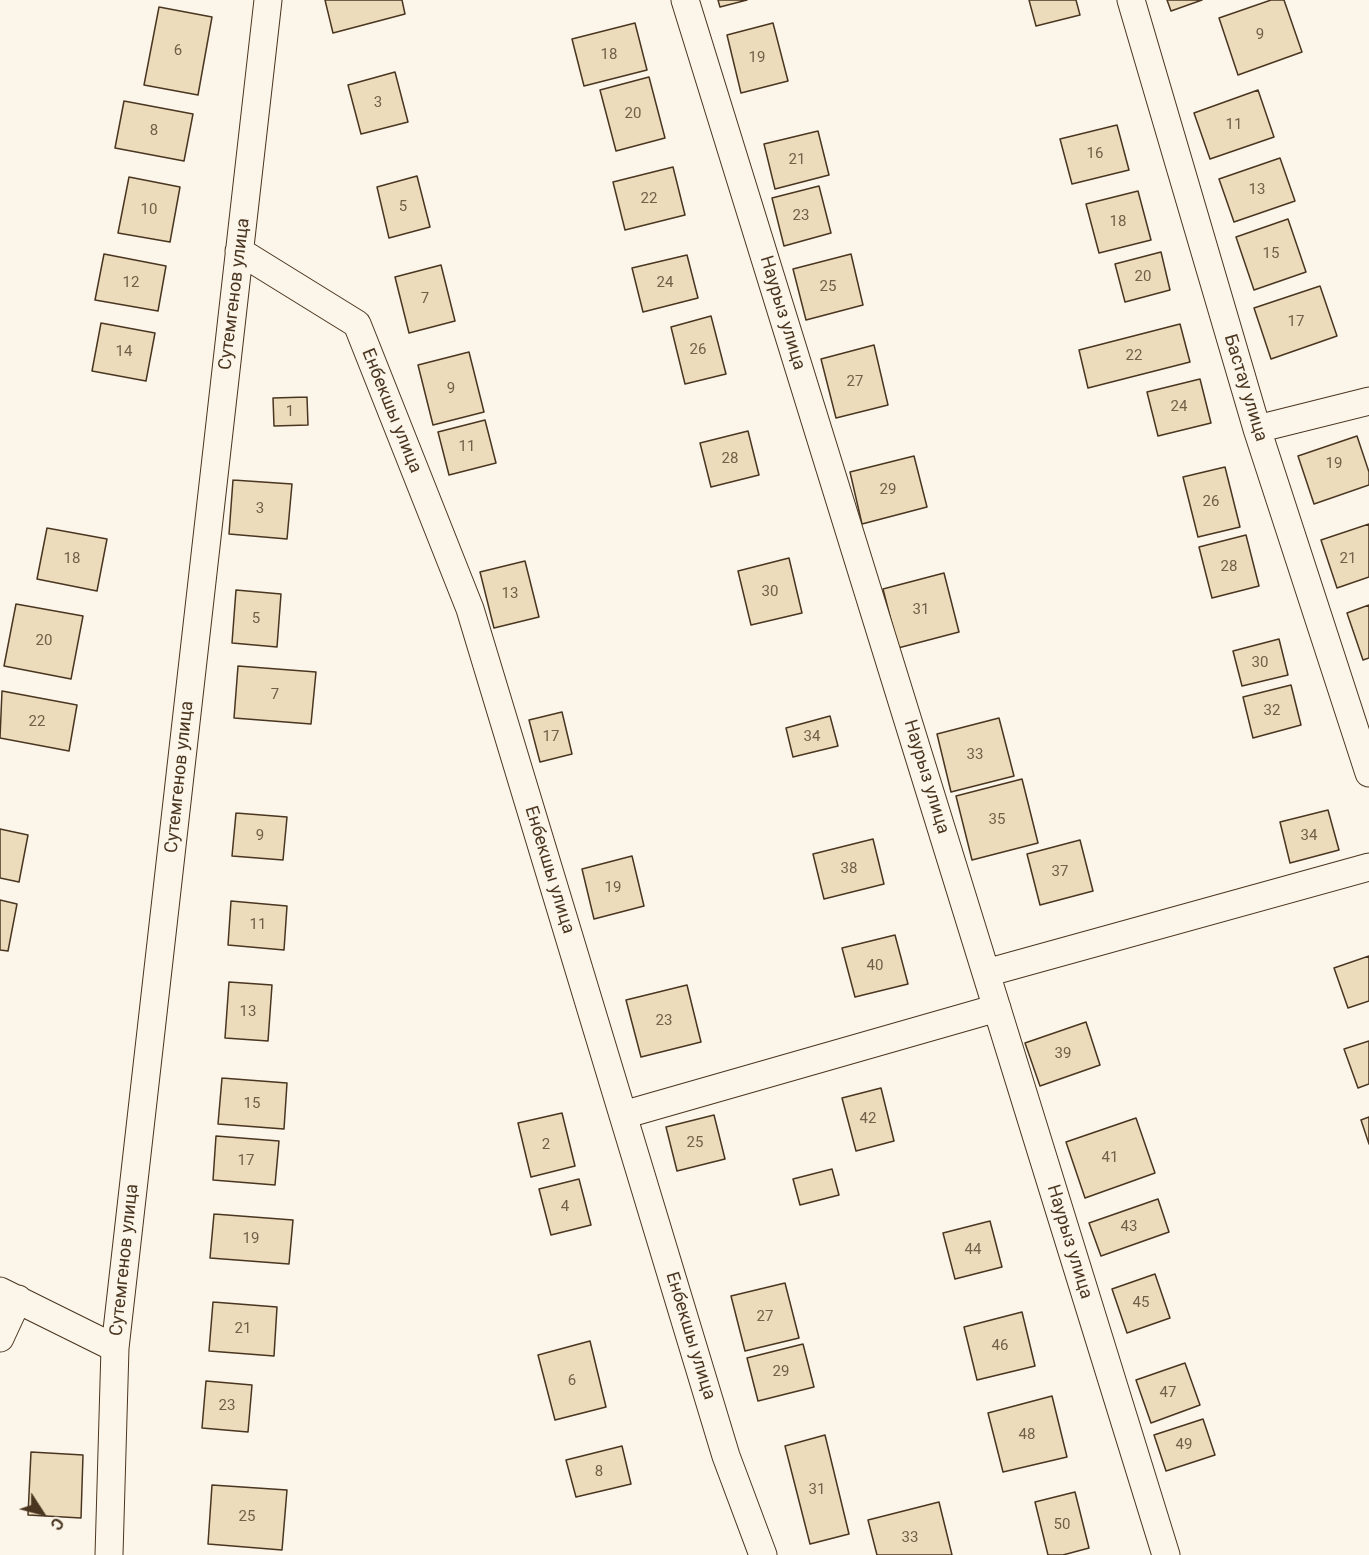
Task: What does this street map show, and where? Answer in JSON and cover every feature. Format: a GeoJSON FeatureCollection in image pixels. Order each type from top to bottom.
{"type":"FeatureCollection","features":[{"type":"Feature","properties":{"kind":"street","name":"Сутемгенов улица"},"geometry":{"type":"LineString","coordinates":[[109,1555],[115,1348],[268,0]]}},
{"type":"Feature","properties":{"kind":"street","name":"Наурыз улица"},"geometry":{"type":"LineString","coordinates":[[685,0],[1166,1555]]}},
{"type":"Feature","properties":{"kind":"street","name":"Бастау улица"},"geometry":{"type":"LineString","coordinates":[[1131,0],[1257,429],[1369,773]]}},
{"type":"Feature","properties":{"kind":"street","name":"Енбекшы улица"},"geometry":{"type":"LineString","coordinates":[[240,251],[357,324],[470,609],[726,1456],[763,1555]]}},
{"type":"Feature","properties":{"kind":"street"},"geometry":{"type":"LineString","coordinates":[[1257,429],[1369,401]]}},
{"type":"Feature","properties":{"kind":"street"},"geometry":{"type":"LineString","coordinates":[[986,973],[1369,867]]}},
{"type":"Feature","properties":{"kind":"street"},"geometry":{"type":"LineString","coordinates":[[623,1115],[997,1008]]}},
{"type":"Feature","properties":{"kind":"street"},"geometry":{"type":"LineString","coordinates":[[0,1338],[9,1295],[115,1348]]}},
{"type":"Feature","properties":{"kind":"building"},"geometry":{"type":"Polygon","coordinates":[[[325,0],[402,0],[405,14],[333,33],[325,0]]]}},
{"type":"Feature","properties":{"kind":"building"},"geometry":{"type":"Polygon","coordinates":[[[718,0],[747,0],[720,7],[718,0]]]}},
{"type":"Feature","properties":{"kind":"building"},"geometry":{"type":"Polygon","coordinates":[[[1029,0],[1076,0],[1080,15],[1036,26],[1029,0]]]}},
{"type":"Feature","properties":{"kind":"building"},"geometry":{"type":"Polygon","coordinates":[[[1167,0],[1202,0],[1171,11],[1167,0]]]}},
{"type":"Feature","properties":{"kind":"building"},"geometry":{"type":"Polygon","coordinates":[[[1271,0],[1284,0],[1302,52],[1238,75],[1219,18],[1271,0]]]}},
{"type":"Feature","properties":{"kind":"building"},"geometry":{"type":"Polygon","coordinates":[[[159,7],[212,17],[198,95],[144,85],[159,7]]]}},
{"type":"Feature","properties":{"kind":"building"},"geometry":{"type":"Polygon","coordinates":[[[635,23],[647,70],[584,86],[572,39],[635,23]]]}},
{"type":"Feature","properties":{"kind":"building"},"geometry":{"type":"Polygon","coordinates":[[[773,23],[788,81],[741,93],[727,35],[773,23]]]}},
{"type":"Feature","properties":{"kind":"building"},"geometry":{"type":"Polygon","coordinates":[[[395,72],[408,122],[361,134],[348,85],[395,72]]]}},
{"type":"Feature","properties":{"kind":"building"},"geometry":{"type":"Polygon","coordinates":[[[649,77],[665,138],[616,151],[600,90],[649,77]]]}},
{"type":"Feature","properties":{"kind":"building"},"geometry":{"type":"Polygon","coordinates":[[[1258,90],[1274,137],[1210,159],[1194,113],[1258,90]]]}},
{"type":"Feature","properties":{"kind":"building"},"geometry":{"type":"Polygon","coordinates":[[[124,101],[193,114],[184,161],[115,148],[124,101]]]}},
{"type":"Feature","properties":{"kind":"building"},"geometry":{"type":"Polygon","coordinates":[[[1117,125],[1129,170],[1072,184],[1060,139],[1117,125]]]}},
{"type":"Feature","properties":{"kind":"building"},"geometry":{"type":"Polygon","coordinates":[[[818,131],[829,175],[775,189],[764,144],[818,131]]]}},
{"type":"Feature","properties":{"kind":"building"},"geometry":{"type":"Polygon","coordinates":[[[1280,158],[1295,201],[1234,222],[1219,179],[1280,158]]]}},
{"type":"Feature","properties":{"kind":"building"},"geometry":{"type":"Polygon","coordinates":[[[673,167],[685,215],[625,230],[613,182],[673,167]]]}},
{"type":"Feature","properties":{"kind":"building"},"geometry":{"type":"Polygon","coordinates":[[[417,176],[430,227],[389,238],[377,187],[417,176]]]}},
{"type":"Feature","properties":{"kind":"building"},"geometry":{"type":"Polygon","coordinates":[[[129,177],[180,187],[170,242],[118,233],[129,177]]]}},
{"type":"Feature","properties":{"kind":"building"},"geometry":{"type":"Polygon","coordinates":[[[819,186],[831,233],[784,246],[772,198],[819,186]]]}},
{"type":"Feature","properties":{"kind":"building"},"geometry":{"type":"Polygon","coordinates":[[[1138,191],[1151,240],[1099,253],[1086,204],[1138,191]]]}},
{"type":"Feature","properties":{"kind":"building"},"geometry":{"type":"Polygon","coordinates":[[[1288,219],[1306,272],[1254,290],[1236,237],[1288,219]]]}},
{"type":"Feature","properties":{"kind":"building"},"geometry":{"type":"Polygon","coordinates":[[[1161,252],[1170,290],[1125,302],[1115,264],[1161,252]]]}},
{"type":"Feature","properties":{"kind":"building"},"geometry":{"type":"Polygon","coordinates":[[[104,254],[166,266],[158,311],[95,300],[104,254]]]}},
{"type":"Feature","properties":{"kind":"building"},"geometry":{"type":"Polygon","coordinates":[[[851,254],[863,305],[806,320],[793,269],[851,254]]]}},
{"type":"Feature","properties":{"kind":"building"},"geometry":{"type":"Polygon","coordinates":[[[687,255],[698,298],[643,312],[632,268],[687,255]]]}},
{"type":"Feature","properties":{"kind":"building"},"geometry":{"type":"Polygon","coordinates":[[[441,265],[455,321],[409,333],[395,277],[441,265]]]}},
{"type":"Feature","properties":{"kind":"building"},"geometry":{"type":"Polygon","coordinates":[[[1320,286],[1337,336],[1271,359],[1254,308],[1320,286]]]}},
{"type":"Feature","properties":{"kind":"building"},"geometry":{"type":"Polygon","coordinates":[[[711,316],[726,374],[685,384],[671,327],[711,316]]]}},
{"type":"Feature","properties":{"kind":"building"},"geometry":{"type":"Polygon","coordinates":[[[101,323],[155,333],[146,381],[92,371],[101,323]]]}},
{"type":"Feature","properties":{"kind":"building"},"geometry":{"type":"Polygon","coordinates":[[[1180,324],[1190,362],[1088,388],[1079,350],[1180,324]]]}},
{"type":"Feature","properties":{"kind":"building"},"geometry":{"type":"Polygon","coordinates":[[[874,345],[888,405],[836,418],[821,359],[874,345]]]}},
{"type":"Feature","properties":{"kind":"building"},"geometry":{"type":"Polygon","coordinates":[[[469,352],[484,412],[433,425],[418,365],[469,352]]]}},
{"type":"Feature","properties":{"kind":"building"},"geometry":{"type":"Polygon","coordinates":[[[1200,379],[1211,423],[1158,436],[1147,392],[1200,379]]]}},
{"type":"Feature","properties":{"kind":"building"},"geometry":{"type":"Polygon","coordinates":[[[307,397],[308,425],[274,426],[273,398],[307,397]]]}},
{"type":"Feature","properties":{"kind":"building"},"geometry":{"type":"Polygon","coordinates":[[[485,420],[496,463],[449,475],[438,432],[485,420]]]}},
{"type":"Feature","properties":{"kind":"building"},"geometry":{"type":"Polygon","coordinates":[[[748,431],[759,475],[711,487],[700,443],[748,431]]]}},
{"type":"Feature","properties":{"kind":"building"},"geometry":{"type":"Polygon","coordinates":[[[1357,436],[1369,472],[1369,485],[1314,504],[1298,456],[1357,436]]]}},
{"type":"Feature","properties":{"kind":"building"},"geometry":{"type":"Polygon","coordinates":[[[914,456],[927,507],[862,524],[850,472],[914,456]]]}},
{"type":"Feature","properties":{"kind":"building"},"geometry":{"type":"Polygon","coordinates":[[[1225,467],[1240,527],[1198,537],[1183,477],[1225,467]]]}},
{"type":"Feature","properties":{"kind":"building"},"geometry":{"type":"Polygon","coordinates":[[[233,480],[292,484],[287,539],[229,534],[233,480]]]}},
{"type":"Feature","properties":{"kind":"building"},"geometry":{"type":"Polygon","coordinates":[[[1369,524],[1369,577],[1337,588],[1321,540],[1369,524]]]}},
{"type":"Feature","properties":{"kind":"building"},"geometry":{"type":"Polygon","coordinates":[[[47,528],[107,539],[97,591],[37,579],[47,528]]]}},
{"type":"Feature","properties":{"kind":"building"},"geometry":{"type":"Polygon","coordinates":[[[1246,535],[1259,586],[1212,598],[1199,547],[1246,535]]]}},
{"type":"Feature","properties":{"kind":"building"},"geometry":{"type":"Polygon","coordinates":[[[789,558],[802,613],[751,625],[738,571],[789,558]]]}},
{"type":"Feature","properties":{"kind":"building"},"geometry":{"type":"Polygon","coordinates":[[[525,561],[539,617],[494,628],[480,572],[525,561]]]}},
{"type":"Feature","properties":{"kind":"building"},"geometry":{"type":"Polygon","coordinates":[[[944,573],[959,632],[898,648],[883,589],[944,573]]]}},
{"type":"Feature","properties":{"kind":"building"},"geometry":{"type":"Polygon","coordinates":[[[236,590],[281,594],[277,647],[232,643],[236,590]]]}},
{"type":"Feature","properties":{"kind":"building"},"geometry":{"type":"Polygon","coordinates":[[[16,604],[83,616],[71,679],[4,666],[16,604]]]}},
{"type":"Feature","properties":{"kind":"building"},"geometry":{"type":"Polygon","coordinates":[[[1369,605],[1369,658],[1363,660],[1347,613],[1369,605]]]}},
{"type":"Feature","properties":{"kind":"building"},"geometry":{"type":"Polygon","coordinates":[[[1279,639],[1288,675],[1242,686],[1233,651],[1279,639]]]}},
{"type":"Feature","properties":{"kind":"building"},"geometry":{"type":"Polygon","coordinates":[[[238,666],[316,672],[311,724],[234,718],[238,666]]]}},
{"type":"Feature","properties":{"kind":"building"},"geometry":{"type":"Polygon","coordinates":[[[1291,685],[1301,725],[1253,738],[1243,697],[1291,685]]]}},
{"type":"Feature","properties":{"kind":"building"},"geometry":{"type":"Polygon","coordinates":[[[2,691],[77,705],[69,751],[0,738],[2,691]]]}},
{"type":"Feature","properties":{"kind":"building"},"geometry":{"type":"Polygon","coordinates":[[[562,712],[572,754],[540,762],[529,720],[562,712]]]}},
{"type":"Feature","properties":{"kind":"building"},"geometry":{"type":"Polygon","coordinates":[[[830,716],[838,746],[793,757],[786,728],[830,716]]]}},
{"type":"Feature","properties":{"kind":"building"},"geometry":{"type":"Polygon","coordinates":[[[999,718],[1014,776],[951,792],[937,734],[999,718]]]}},
{"type":"Feature","properties":{"kind":"building"},"geometry":{"type":"Polygon","coordinates":[[[1022,779],[1038,843],[972,860],[956,796],[1022,779]]]}},
{"type":"Feature","properties":{"kind":"building"},"geometry":{"type":"Polygon","coordinates":[[[1328,810],[1339,850],[1290,863],[1280,822],[1328,810]]]}},
{"type":"Feature","properties":{"kind":"building"},"geometry":{"type":"Polygon","coordinates":[[[236,813],[287,817],[283,860],[232,856],[236,813]]]}},
{"type":"Feature","properties":{"kind":"building"},"geometry":{"type":"Polygon","coordinates":[[[0,829],[28,835],[19,882],[0,878],[0,829]]]}},
{"type":"Feature","properties":{"kind":"building"},"geometry":{"type":"Polygon","coordinates":[[[873,839],[884,884],[824,899],[813,854],[873,839]]]}},
{"type":"Feature","properties":{"kind":"building"},"geometry":{"type":"Polygon","coordinates":[[[1080,840],[1093,891],[1040,905],[1027,854],[1080,840]]]}},
{"type":"Feature","properties":{"kind":"building"},"geometry":{"type":"Polygon","coordinates":[[[632,856],[644,906],[594,919],[582,869],[632,856]]]}},
{"type":"Feature","properties":{"kind":"building"},"geometry":{"type":"Polygon","coordinates":[[[0,900],[17,904],[8,951],[0,950],[0,900]]]}},
{"type":"Feature","properties":{"kind":"building"},"geometry":{"type":"Polygon","coordinates":[[[231,901],[287,906],[284,950],[228,945],[231,901]]]}},
{"type":"Feature","properties":{"kind":"building"},"geometry":{"type":"Polygon","coordinates":[[[895,935],[908,984],[855,997],[842,948],[895,935]]]}},
{"type":"Feature","properties":{"kind":"building"},"geometry":{"type":"Polygon","coordinates":[[[1369,956],[1369,1001],[1348,1008],[1334,968],[1369,956]]]}},
{"type":"Feature","properties":{"kind":"building"},"geometry":{"type":"Polygon","coordinates":[[[229,982],[272,985],[268,1041],[225,1038],[229,982]]]}},
{"type":"Feature","properties":{"kind":"building"},"geometry":{"type":"Polygon","coordinates":[[[687,985],[701,1042],[641,1057],[626,1000],[687,985]]]}},
{"type":"Feature","properties":{"kind":"building"},"geometry":{"type":"Polygon","coordinates":[[[1086,1022],[1100,1065],[1040,1086],[1025,1043],[1086,1022]]]}},
{"type":"Feature","properties":{"kind":"building"},"geometry":{"type":"Polygon","coordinates":[[[1369,1041],[1369,1084],[1358,1088],[1344,1049],[1369,1041]]]}},
{"type":"Feature","properties":{"kind":"building"},"geometry":{"type":"Polygon","coordinates":[[[222,1078],[287,1083],[284,1129],[218,1124],[222,1078]]]}},
{"type":"Feature","properties":{"kind":"building"},"geometry":{"type":"Polygon","coordinates":[[[881,1088],[894,1141],[856,1151],[842,1098],[881,1088]]]}},
{"type":"Feature","properties":{"kind":"building"},"geometry":{"type":"Polygon","coordinates":[[[562,1113],[575,1166],[531,1177],[518,1123],[562,1113]]]}},
{"type":"Feature","properties":{"kind":"building"},"geometry":{"type":"Polygon","coordinates":[[[714,1115],[725,1159],[677,1171],[666,1127],[714,1115]]]}},
{"type":"Feature","properties":{"kind":"building"},"geometry":{"type":"Polygon","coordinates":[[[1369,1117],[1369,1144],[1361,1120],[1369,1117]]]}},
{"type":"Feature","properties":{"kind":"building"},"geometry":{"type":"Polygon","coordinates":[[[1136,1118],[1155,1173],[1085,1198],[1066,1142],[1136,1118]]]}},
{"type":"Feature","properties":{"kind":"building"},"geometry":{"type":"Polygon","coordinates":[[[216,1136],[279,1141],[275,1185],[213,1180],[216,1136]]]}},
{"type":"Feature","properties":{"kind":"building"},"geometry":{"type":"Polygon","coordinates":[[[832,1169],[839,1195],[800,1205],[793,1179],[832,1169]]]}},
{"type":"Feature","properties":{"kind":"building"},"geometry":{"type":"Polygon","coordinates":[[[579,1179],[591,1225],[551,1235],[539,1189],[579,1179]]]}},
{"type":"Feature","properties":{"kind":"building"},"geometry":{"type":"Polygon","coordinates":[[[1158,1199],[1169,1232],[1101,1256],[1089,1223],[1158,1199]]]}},
{"type":"Feature","properties":{"kind":"building"},"geometry":{"type":"Polygon","coordinates":[[[214,1214],[293,1220],[289,1264],[210,1258],[214,1214]]]}},
{"type":"Feature","properties":{"kind":"building"},"geometry":{"type":"Polygon","coordinates":[[[990,1221],[1002,1267],[955,1279],[943,1233],[990,1221]]]}},
{"type":"Feature","properties":{"kind":"building"},"geometry":{"type":"Polygon","coordinates":[[[1155,1274],[1170,1318],[1127,1333],[1112,1289],[1155,1274]]]}},
{"type":"Feature","properties":{"kind":"building"},"geometry":{"type":"Polygon","coordinates":[[[785,1283],[799,1338],[745,1351],[731,1296],[785,1283]]]}},
{"type":"Feature","properties":{"kind":"building"},"geometry":{"type":"Polygon","coordinates":[[[213,1302],[277,1307],[274,1356],[209,1351],[213,1302]]]}},
{"type":"Feature","properties":{"kind":"building"},"geometry":{"type":"Polygon","coordinates":[[[1022,1312],[1035,1366],[977,1380],[964,1327],[1022,1312]]]}},
{"type":"Feature","properties":{"kind":"building"},"geometry":{"type":"Polygon","coordinates":[[[590,1341],[606,1407],[555,1420],[538,1355],[590,1341]]]}},
{"type":"Feature","properties":{"kind":"building"},"geometry":{"type":"Polygon","coordinates":[[[803,1344],[814,1387],[758,1401],[747,1358],[803,1344]]]}},
{"type":"Feature","properties":{"kind":"building"},"geometry":{"type":"Polygon","coordinates":[[[1185,1363],[1200,1405],[1151,1423],[1136,1380],[1185,1363]]]}},
{"type":"Feature","properties":{"kind":"building"},"geometry":{"type":"Polygon","coordinates":[[[206,1381],[252,1385],[248,1432],[202,1428],[206,1381]]]}},
{"type":"Feature","properties":{"kind":"building"},"geometry":{"type":"Polygon","coordinates":[[[1052,1396],[1067,1457],[1003,1472],[988,1413],[1052,1396]]]}},
{"type":"Feature","properties":{"kind":"building"},"geometry":{"type":"Polygon","coordinates":[[[1203,1419],[1215,1455],[1166,1471],[1154,1435],[1203,1419]]]}},
{"type":"Feature","properties":{"kind":"building"},"geometry":{"type":"Polygon","coordinates":[[[825,1435],[849,1534],[810,1544],[785,1446],[825,1435]]]}},
{"type":"Feature","properties":{"kind":"building"},"geometry":{"type":"Polygon","coordinates":[[[622,1446],[631,1484],[576,1497],[566,1460],[622,1446]]]}},
{"type":"Feature","properties":{"kind":"building"},"geometry":{"type":"Polygon","coordinates":[[[31,1452],[83,1455],[81,1518],[28,1515],[31,1452]]]}},
{"type":"Feature","properties":{"kind":"building"},"geometry":{"type":"Polygon","coordinates":[[[212,1485],[287,1490],[282,1550],[208,1544],[212,1485]]]}},
{"type":"Feature","properties":{"kind":"building"},"geometry":{"type":"Polygon","coordinates":[[[1075,1492],[1089,1548],[1063,1555],[1048,1555],[1035,1502],[1075,1492]]]}},
{"type":"Feature","properties":{"kind":"building"},"geometry":{"type":"Polygon","coordinates":[[[939,1502],[952,1555],[877,1555],[868,1520],[939,1502]]]}}]}
